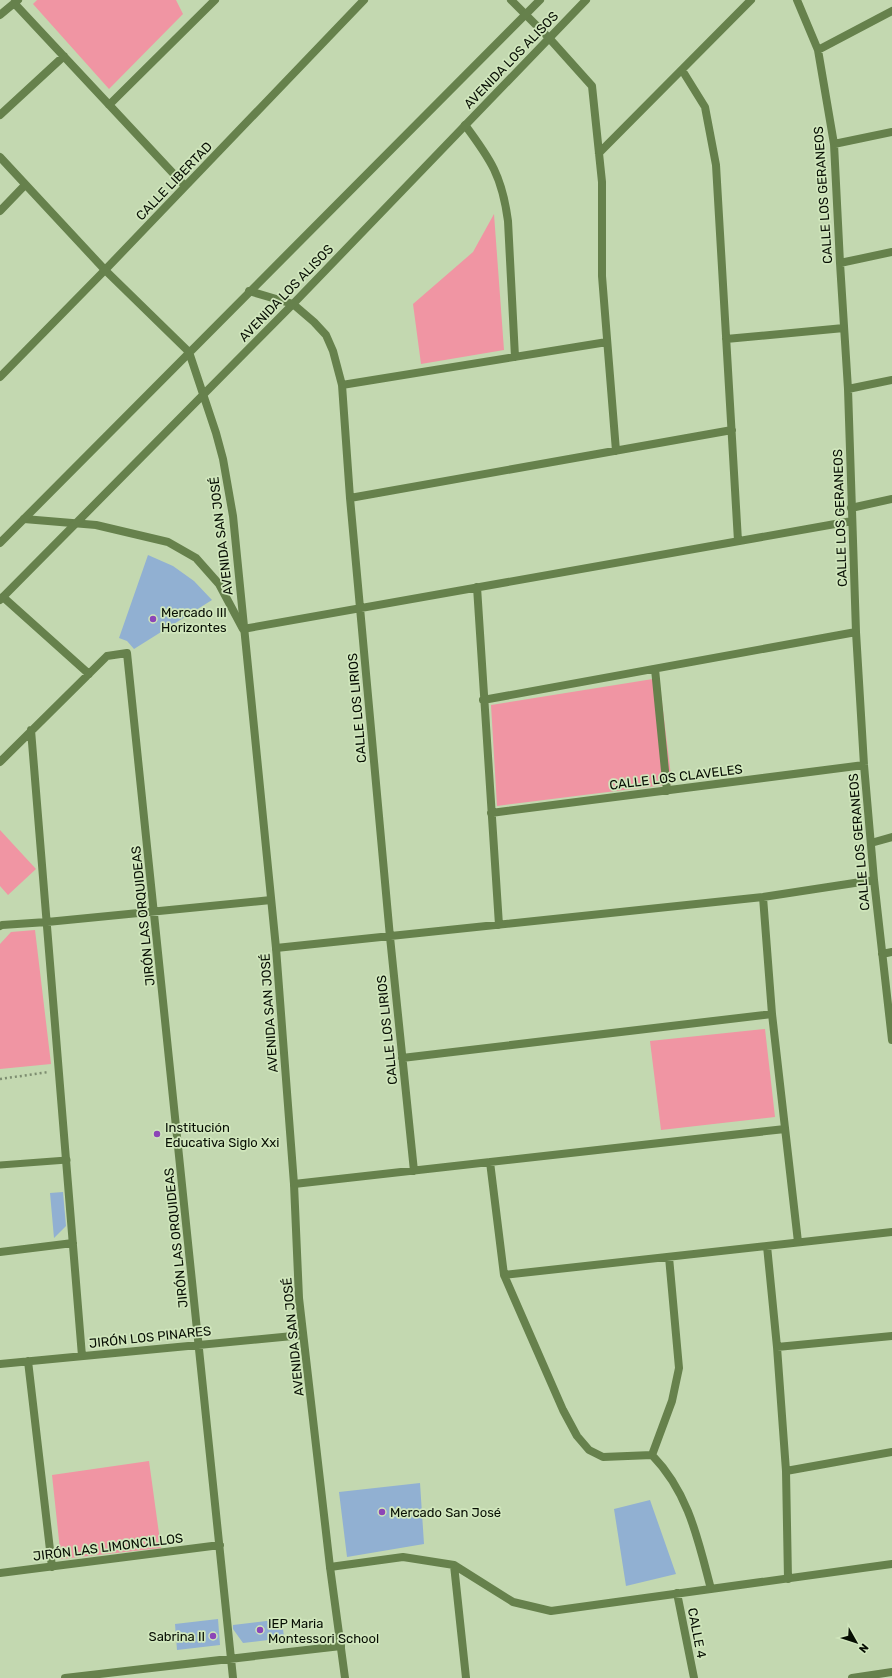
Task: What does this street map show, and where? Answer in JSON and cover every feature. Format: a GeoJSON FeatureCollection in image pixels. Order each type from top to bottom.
{"type":"FeatureCollection","features":[{"type":"Feature","properties":{"kind":"street"},"geometry":{"type":"LineString","coordinates":[[109,105],[215,0]]}},
{"type":"Feature","properties":{"kind":"street","name":"CALLE LIBERTAD"},"geometry":{"type":"LineString","coordinates":[[0,378],[364,0]]}},
{"type":"Feature","properties":{"kind":"street"},"geometry":{"type":"LineString","coordinates":[[511,0],[549,38],[592,86],[602,182],[602,276],[616,451]]}},
{"type":"Feature","properties":{"kind":"street","name":"AVENIDA LOS ALISOS"},"geometry":{"type":"LineString","coordinates":[[0,543],[540,0]]}},
{"type":"Feature","properties":{"kind":"street","name":"AVENIDA LOS ALISOS"},"geometry":{"type":"LineString","coordinates":[[2,598],[292,304],[586,0]]}},
{"type":"Feature","properties":{"kind":"street"},"geometry":{"type":"LineString","coordinates":[[599,153],[751,0]]}},
{"type":"Feature","properties":{"kind":"street","name":"CALLE LOS GERANEOS"},"geometry":{"type":"LineString","coordinates":[[797,0],[818,50],[834,144],[848,389],[856,632],[864,765],[874,880],[892,1040]]}},
{"type":"Feature","properties":{"kind":"street"},"geometry":{"type":"LineString","coordinates":[[0,15],[16,1],[64,56],[185,186]]}},
{"type":"Feature","properties":{"kind":"street"},"geometry":{"type":"LineString","coordinates":[[818,50],[892,11]]}},
{"type":"Feature","properties":{"kind":"street"},"geometry":{"type":"LineString","coordinates":[[0,115],[64,56]]}},
{"type":"Feature","properties":{"kind":"street"},"geometry":{"type":"LineString","coordinates":[[682,70],[705,107],[716,164],[738,541]]}},
{"type":"Feature","properties":{"kind":"street"},"geometry":{"type":"LineString","coordinates":[[465,125],[490,159],[500,181],[506,202],[515,357]]}},
{"type":"Feature","properties":{"kind":"street"},"geometry":{"type":"LineString","coordinates":[[834,144],[892,132]]}},
{"type":"Feature","properties":{"kind":"street"},"geometry":{"type":"LineString","coordinates":[[0,157],[105,270],[189,352]]}},
{"type":"Feature","properties":{"kind":"street"},"geometry":{"type":"LineString","coordinates":[[0,211],[25,185]]}},
{"type":"Feature","properties":{"kind":"street"},"geometry":{"type":"LineString","coordinates":[[840,263],[892,252]]}},
{"type":"Feature","properties":{"kind":"street","name":"CALLE LOS LIRIOS"},"geometry":{"type":"LineString","coordinates":[[249,292],[292,304],[314,322],[326,335],[334,351],[342,385],[350,498],[390,937],[414,1170]]}},
{"type":"Feature","properties":{"kind":"street"},"geometry":{"type":"LineString","coordinates":[[726,339],[844,328]]}},
{"type":"Feature","properties":{"kind":"street"},"geometry":{"type":"LineString","coordinates":[[342,385],[608,342]]}},
{"type":"Feature","properties":{"kind":"street","name":"AVENIDA SAN JOSÉ"},"geometry":{"type":"LineString","coordinates":[[189,352],[204,394],[223,459],[233,516],[276,948],[294,1184],[299,1298],[330,1567],[345,1678]]}},
{"type":"Feature","properties":{"kind":"street"},"geometry":{"type":"LineString","coordinates":[[848,389],[892,380]]}},
{"type":"Feature","properties":{"kind":"street"},"geometry":{"type":"LineString","coordinates":[[350,498],[732,430]]}},
{"type":"Feature","properties":{"kind":"street"},"geometry":{"type":"LineString","coordinates":[[851,508],[892,499]]}},
{"type":"Feature","properties":{"kind":"street"},"geometry":{"type":"LineString","coordinates":[[24,519],[96,525],[168,542],[196,558],[219,584],[243,628],[852,521]]}},
{"type":"Feature","properties":{"kind":"street"},"geometry":{"type":"LineString","coordinates":[[476,587],[499,925]]}},
{"type":"Feature","properties":{"kind":"street"},"geometry":{"type":"LineString","coordinates":[[0,762],[89,674],[2,598]]}},
{"type":"Feature","properties":{"kind":"street"},"geometry":{"type":"LineString","coordinates":[[484,700],[856,632]]}},
{"type":"Feature","properties":{"kind":"street","name":"JIRÓN LAS ORQUIDEAS"},"geometry":{"type":"LineString","coordinates":[[89,674],[107,656],[127,653],[234,1678]]}},
{"type":"Feature","properties":{"kind":"street"},"geometry":{"type":"LineString","coordinates":[[655,669],[667,791]]}},
{"type":"Feature","properties":{"kind":"street"},"geometry":{"type":"LineString","coordinates":[[32,730],[82,1356]]}},
{"type":"Feature","properties":{"kind":"street","name":"CALLE LOS CLAVELES"},"geometry":{"type":"LineString","coordinates":[[491,813],[864,765]]}},
{"type":"Feature","properties":{"kind":"street"},"geometry":{"type":"LineString","coordinates":[[871,843],[892,837]]}},
{"type":"Feature","properties":{"kind":"street"},"geometry":{"type":"LineString","coordinates":[[276,948],[763,896],[874,880]]}},
{"type":"Feature","properties":{"kind":"street"},"geometry":{"type":"LineString","coordinates":[[763,896],[772,1014],[798,1242]]}},
{"type":"Feature","properties":{"kind":"street"},"geometry":{"type":"LineString","coordinates":[[1,924],[47,922],[271,900]]}},
{"type":"Feature","properties":{"kind":"street"},"geometry":{"type":"LineString","coordinates":[[882,954],[892,952]]}},
{"type":"Feature","properties":{"kind":"street"},"geometry":{"type":"LineString","coordinates":[[402,1058],[772,1014]]}},
{"type":"Feature","properties":{"kind":"street"},"geometry":{"type":"LineString","coordinates":[[294,1184],[785,1129]]}},
{"type":"Feature","properties":{"kind":"street"},"geometry":{"type":"LineString","coordinates":[[490,1162],[504,1275],[563,1410],[577,1436],[589,1450],[603,1457],[652,1455],[664,1468],[682,1497],[694,1526],[710,1589]]}},
{"type":"Feature","properties":{"kind":"street"},"geometry":{"type":"LineString","coordinates":[[504,1275],[892,1232]]}},
{"type":"Feature","properties":{"kind":"street"},"geometry":{"type":"LineString","coordinates":[[0,1252],[74,1243]]}},
{"type":"Feature","properties":{"kind":"street"},"geometry":{"type":"LineString","coordinates":[[767,1246],[777,1347],[786,1471],[788,1579]]}},
{"type":"Feature","properties":{"kind":"street"},"geometry":{"type":"LineString","coordinates":[[652,1455],[672,1402],[679,1368],[669,1257]]}},
{"type":"Feature","properties":{"kind":"street","name":"JIRÓN LOS PINARES"},"geometry":{"type":"LineString","coordinates":[[0,1364],[303,1335]]}},
{"type":"Feature","properties":{"kind":"street"},"geometry":{"type":"LineString","coordinates":[[777,1347],[892,1336]]}},
{"type":"Feature","properties":{"kind":"street"},"geometry":{"type":"LineString","coordinates":[[28,1361],[52,1567]]}},
{"type":"Feature","properties":{"kind":"street"},"geometry":{"type":"LineString","coordinates":[[786,1471],[892,1452]]}},
{"type":"Feature","properties":{"kind":"street","name":"JIRÓN LAS LIMONCILLOS"},"geometry":{"type":"LineString","coordinates":[[0,1573],[220,1545]]}},
{"type":"Feature","properties":{"kind":"street"},"geometry":{"type":"LineString","coordinates":[[330,1567],[404,1557],[454,1565],[513,1602],[551,1611],[892,1564]]}},
{"type":"Feature","properties":{"kind":"street"},"geometry":{"type":"LineString","coordinates":[[454,1565],[466,1678]]}},
{"type":"Feature","properties":{"kind":"street","name":"CALLE 4"},"geometry":{"type":"LineString","coordinates":[[677,1593],[694,1678]]}},
{"type":"Feature","properties":{"kind":"street"},"geometry":{"type":"LineString","coordinates":[[65,1678],[341,1646]]}},
{"type":"Feature","properties":{"kind":"street"},"geometry":{"type":"LineString","coordinates":[[852,1678],[892,1672]]}},
{"type":"Feature","properties":{"kind":"lane"},"geometry":{"type":"LineString","coordinates":[[0,1165],[67,1160]]}},
{"type":"Feature","properties":{"kind":"path"},"geometry":{"type":"LineString","coordinates":[[0,1079],[59,1071]]}},
{"type":"Feature","properties":{"kind":"shaded area"},"geometry":{"type":"Polygon","coordinates":[[[37,0],[176,0],[183,14],[109,89],[33,4],[37,0]]]}},
{"type":"Feature","properties":{"kind":"shaded area"},"geometry":{"type":"Polygon","coordinates":[[[494,214],[504,350],[421,364],[413,304],[473,252],[494,214]]]}},
{"type":"Feature","properties":{"kind":"shaded area"},"geometry":{"type":"Polygon","coordinates":[[[659,678],[672,784],[497,806],[491,705],[659,678]]]}},
{"type":"Feature","properties":{"kind":"shaded area"},"geometry":{"type":"Polygon","coordinates":[[[0,830],[36,869],[8,895],[0,886],[0,830]]]}},
{"type":"Feature","properties":{"kind":"shaded area"},"geometry":{"type":"Polygon","coordinates":[[[35,930],[51,1064],[0,1069],[0,944],[11,932],[35,930]]]}},
{"type":"Feature","properties":{"kind":"shaded area"},"geometry":{"type":"Polygon","coordinates":[[[765,1029],[775,1117],[661,1130],[650,1041],[765,1029]]]}},
{"type":"Feature","properties":{"kind":"shaded area"},"geometry":{"type":"Polygon","coordinates":[[[149,1461],[161,1548],[61,1559],[52,1475],[149,1461]]]}},
{"type":"Feature","properties":{"kind":"building","name":"Mercado III Horizontes"},"geometry":{"type":"Polygon","coordinates":[[[148,555],[173,566],[194,581],[212,600],[134,649],[127,641],[119,638],[148,555]]]}},
{"type":"Feature","properties":{"kind":"building"},"geometry":{"type":"Polygon","coordinates":[[[63,1192],[66,1226],[54,1238],[50,1193],[63,1192]]]}},
{"type":"Feature","properties":{"kind":"building","name":"Mercado San José"},"geometry":{"type":"Polygon","coordinates":[[[420,1483],[424,1544],[347,1557],[339,1492],[420,1483]]]}},
{"type":"Feature","properties":{"kind":"building"},"geometry":{"type":"Polygon","coordinates":[[[650,1500],[676,1574],[626,1586],[614,1509],[650,1500]]]}},
{"type":"Feature","properties":{"kind":"building"},"geometry":{"type":"Polygon","coordinates":[[[218,1619],[220,1645],[177,1650],[175,1624],[218,1619]]]}},
{"type":"Feature","properties":{"kind":"building","name":"IEP Maria Montessori School"},"geometry":{"type":"Polygon","coordinates":[[[282,1619],[284,1638],[243,1643],[233,1629],[233,1625],[282,1619]]]}},
{"type":"Feature","properties":{"kind":"place","name":"Mercado III Horizontes"},"geometry":{"type":"Point","coordinates":[153,619]}},
{"type":"Feature","properties":{"kind":"place","name":"Institución Educativa Siglo Xxi"},"geometry":{"type":"Point","coordinates":[157,1134]}},
{"type":"Feature","properties":{"kind":"place","name":"Mercado San José"},"geometry":{"type":"Point","coordinates":[382,1512]}},
{"type":"Feature","properties":{"kind":"place","name":"IEP Maria Montessori School"},"geometry":{"type":"Point","coordinates":[260,1630]}},
{"type":"Feature","properties":{"kind":"place","name":"Sabrina II"},"geometry":{"type":"Point","coordinates":[213,1636]}}]}
